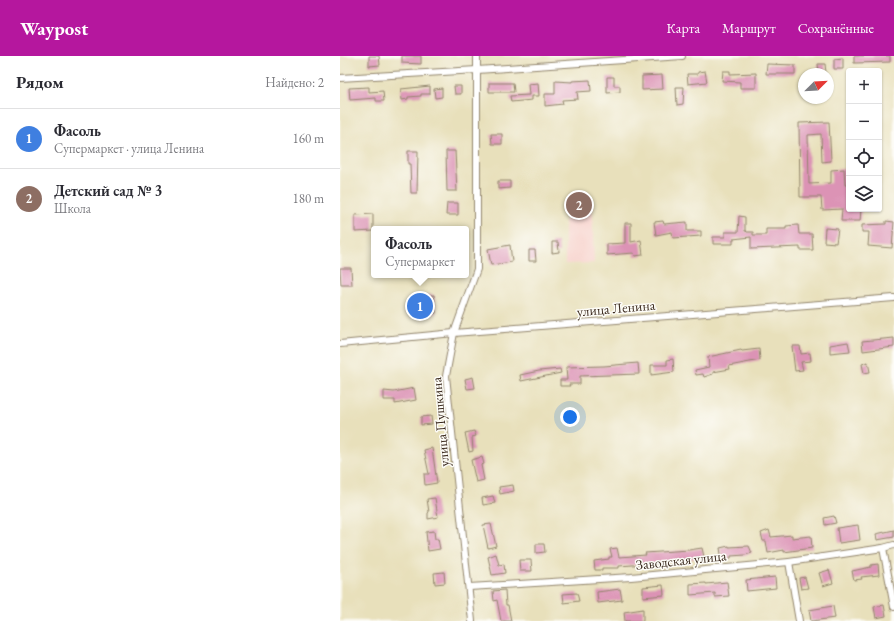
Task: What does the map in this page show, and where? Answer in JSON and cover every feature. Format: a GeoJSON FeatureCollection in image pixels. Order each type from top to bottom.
{"type":"FeatureCollection","features":[{"type":"Feature","properties":{"kind":"street","name":"улица Пушкина"},"geometry":{"type":"LineString","coordinates":[[472,621],[446,376],[454,333],[477,269],[477,56]]}},
{"type":"Feature","properties":{"kind":"street"},"geometry":{"type":"LineString","coordinates":[[340,78],[682,56]]}},
{"type":"Feature","properties":{"kind":"street","name":"улица Ленина"},"geometry":{"type":"LineString","coordinates":[[340,344],[454,333],[894,298]]}},
{"type":"Feature","properties":{"kind":"street","name":"Заводская улица"},"geometry":{"type":"LineString","coordinates":[[469,587],[631,577],[789,562],[894,545]]}},
{"type":"Feature","properties":{"kind":"street"},"geometry":{"type":"LineString","coordinates":[[882,548],[894,607]]}},
{"type":"Feature","properties":{"kind":"street"},"geometry":{"type":"LineString","coordinates":[[789,562],[799,621]]}},
{"type":"Feature","properties":{"kind":"shaded area"},"geometry":{"type":"Polygon","coordinates":[[[592,200],[594,263],[565,264],[565,201],[592,200]]]}},
{"type":"Feature","properties":{"kind":"building"},"geometry":{"type":"Polygon","coordinates":[[[369,56],[379,56],[380,65],[369,66],[369,56]]]}},
{"type":"Feature","properties":{"kind":"building"},"geometry":{"type":"Polygon","coordinates":[[[402,56],[421,56],[421,64],[402,63],[402,56]]]}},
{"type":"Feature","properties":{"kind":"building"},"geometry":{"type":"Polygon","coordinates":[[[854,56],[890,56],[890,62],[854,63],[854,56]]]}},
{"type":"Feature","properties":{"kind":"building"},"geometry":{"type":"Polygon","coordinates":[[[843,58],[843,69],[834,69],[834,59],[843,58]]]}},
{"type":"Feature","properties":{"kind":"building"},"geometry":{"type":"Polygon","coordinates":[[[767,64],[795,65],[795,74],[766,74],[767,64]]]}},
{"type":"Feature","properties":{"kind":"building"},"geometry":{"type":"Polygon","coordinates":[[[818,64],[825,64],[825,68],[818,68],[818,64]]]}},
{"type":"Feature","properties":{"kind":"building"},"geometry":{"type":"Polygon","coordinates":[[[705,71],[707,82],[688,84],[687,74],[698,74],[698,72],[705,71]]]}},
{"type":"Feature","properties":{"kind":"building"},"geometry":{"type":"Polygon","coordinates":[[[723,71],[730,71],[730,74],[756,73],[756,88],[740,88],[740,82],[722,81],[723,71]]]}},
{"type":"Feature","properties":{"kind":"building"},"geometry":{"type":"Polygon","coordinates":[[[662,75],[663,89],[642,90],[642,76],[662,75]]]}},
{"type":"Feature","properties":{"kind":"building"},"geometry":{"type":"Polygon","coordinates":[[[607,77],[614,77],[614,86],[620,86],[620,92],[607,93],[607,77]]]}},
{"type":"Feature","properties":{"kind":"building"},"geometry":{"type":"Polygon","coordinates":[[[590,80],[591,91],[577,92],[578,99],[562,100],[563,104],[545,106],[545,94],[555,94],[555,81],[572,82],[590,80]]]}},
{"type":"Feature","properties":{"kind":"building"},"geometry":{"type":"Polygon","coordinates":[[[489,83],[513,83],[514,92],[489,92],[489,83]]]}},
{"type":"Feature","properties":{"kind":"building"},"geometry":{"type":"Polygon","coordinates":[[[538,83],[539,96],[532,96],[532,100],[511,102],[510,96],[529,95],[528,84],[538,83]]]}},
{"type":"Feature","properties":{"kind":"building"},"geometry":{"type":"Polygon","coordinates":[[[430,86],[430,94],[421,94],[421,96],[408,97],[408,99],[402,100],[401,89],[430,86]]]}},
{"type":"Feature","properties":{"kind":"building"},"geometry":{"type":"Polygon","coordinates":[[[454,86],[461,86],[461,94],[455,94],[454,86]]]}},
{"type":"Feature","properties":{"kind":"building"},"geometry":{"type":"Polygon","coordinates":[[[369,87],[369,92],[383,91],[384,101],[376,101],[376,98],[350,100],[349,88],[369,87]]]}},
{"type":"Feature","properties":{"kind":"building"},"geometry":{"type":"Polygon","coordinates":[[[676,87],[684,87],[683,104],[677,105],[676,87]]]}},
{"type":"Feature","properties":{"kind":"building"},"geometry":{"type":"Polygon","coordinates":[[[442,88],[442,97],[435,98],[434,89],[442,88]]]}},
{"type":"Feature","properties":{"kind":"building"},"geometry":{"type":"Polygon","coordinates":[[[829,122],[831,161],[822,162],[821,134],[808,135],[809,184],[831,183],[831,170],[844,169],[846,185],[846,212],[861,212],[860,221],[841,221],[842,209],[822,210],[821,197],[800,197],[799,123],[829,122]]]}},
{"type":"Feature","properties":{"kind":"building"},"geometry":{"type":"Polygon","coordinates":[[[491,134],[502,134],[502,144],[492,144],[491,134]]]}},
{"type":"Feature","properties":{"kind":"building"},"geometry":{"type":"Polygon","coordinates":[[[408,151],[418,151],[417,193],[411,193],[408,151]]]}},
{"type":"Feature","properties":{"kind":"building"},"geometry":{"type":"Polygon","coordinates":[[[446,151],[455,151],[457,191],[447,191],[446,151]]]}},
{"type":"Feature","properties":{"kind":"building"},"geometry":{"type":"Polygon","coordinates":[[[498,181],[510,181],[510,188],[498,189],[498,181]]]}},
{"type":"Feature","properties":{"kind":"building"},"geometry":{"type":"Polygon","coordinates":[[[566,202],[592,202],[592,208],[566,208],[566,202]]]}},
{"type":"Feature","properties":{"kind":"building"},"geometry":{"type":"Polygon","coordinates":[[[447,203],[458,203],[458,215],[446,215],[447,203]]]}},
{"type":"Feature","properties":{"kind":"building"},"geometry":{"type":"Polygon","coordinates":[[[373,214],[373,226],[371,226],[371,231],[355,232],[355,215],[373,214]]]}},
{"type":"Feature","properties":{"kind":"building"},"geometry":{"type":"Polygon","coordinates":[[[739,216],[745,217],[745,231],[753,232],[753,235],[766,235],[766,229],[786,229],[786,226],[798,225],[799,234],[812,234],[813,250],[800,250],[800,247],[751,249],[751,237],[733,239],[733,244],[713,244],[713,237],[725,237],[725,232],[738,232],[739,216]]]}},
{"type":"Feature","properties":{"kind":"building"},"geometry":{"type":"Polygon","coordinates":[[[663,221],[664,224],[687,222],[687,231],[701,231],[701,236],[673,238],[672,232],[656,235],[654,222],[663,221]]]}},
{"type":"Feature","properties":{"kind":"building"},"geometry":{"type":"Polygon","coordinates":[[[886,221],[894,222],[892,248],[868,246],[869,232],[862,232],[862,225],[886,224],[886,221]]]}},
{"type":"Feature","properties":{"kind":"building"},"geometry":{"type":"Polygon","coordinates":[[[625,223],[631,223],[631,242],[641,240],[643,255],[635,256],[634,253],[607,255],[607,244],[625,243],[625,223]]]}},
{"type":"Feature","properties":{"kind":"building"},"geometry":{"type":"Polygon","coordinates":[[[825,228],[838,229],[836,243],[824,242],[825,228]]]}},
{"type":"Feature","properties":{"kind":"building"},"geometry":{"type":"Polygon","coordinates":[[[552,242],[558,242],[559,252],[552,253],[552,242]]]}},
{"type":"Feature","properties":{"kind":"building"},"geometry":{"type":"Polygon","coordinates":[[[510,245],[512,262],[491,265],[488,249],[510,245]]]}},
{"type":"Feature","properties":{"kind":"building"},"geometry":{"type":"Polygon","coordinates":[[[529,250],[535,250],[536,261],[529,261],[529,250]]]}},
{"type":"Feature","properties":{"kind":"building"},"geometry":{"type":"Polygon","coordinates":[[[340,268],[351,268],[352,285],[341,285],[340,268]]]}},
{"type":"Feature","properties":{"kind":"building"},"geometry":{"type":"Polygon","coordinates":[[[434,295],[436,313],[417,315],[416,304],[419,304],[419,296],[434,295]]]}},
{"type":"Feature","properties":{"kind":"building"},"geometry":{"type":"Polygon","coordinates":[[[894,338],[894,347],[863,351],[862,341],[894,338]]]}},
{"type":"Feature","properties":{"kind":"building"},"geometry":{"type":"Polygon","coordinates":[[[848,342],[850,351],[830,353],[830,345],[848,342]]]}},
{"type":"Feature","properties":{"kind":"building"},"geometry":{"type":"Polygon","coordinates":[[[792,346],[800,346],[801,354],[810,353],[811,361],[801,362],[803,370],[795,371],[792,346]]]}},
{"type":"Feature","properties":{"kind":"building"},"geometry":{"type":"Polygon","coordinates":[[[759,349],[760,360],[729,366],[730,369],[713,372],[713,374],[704,377],[703,374],[696,375],[695,370],[709,367],[708,357],[741,350],[759,349]]]}},
{"type":"Feature","properties":{"kind":"building"},"geometry":{"type":"Polygon","coordinates":[[[673,359],[674,372],[651,375],[651,365],[667,365],[667,360],[673,359]]]}},
{"type":"Feature","properties":{"kind":"building"},"geometry":{"type":"Polygon","coordinates":[[[868,362],[870,372],[864,373],[862,364],[868,362]]]}},
{"type":"Feature","properties":{"kind":"building"},"geometry":{"type":"Polygon","coordinates":[[[638,363],[639,374],[580,376],[580,384],[560,386],[560,380],[567,380],[566,367],[638,363]]]}},
{"type":"Feature","properties":{"kind":"building"},"geometry":{"type":"Polygon","coordinates":[[[560,369],[561,373],[521,381],[520,375],[560,369]]]}},
{"type":"Feature","properties":{"kind":"building"},"geometry":{"type":"Polygon","coordinates":[[[473,377],[475,388],[467,389],[465,379],[473,377]]]}},
{"type":"Feature","properties":{"kind":"building"},"geometry":{"type":"Polygon","coordinates":[[[414,388],[416,400],[395,404],[395,400],[384,400],[384,391],[394,392],[414,388]]]}},
{"type":"Feature","properties":{"kind":"building"},"geometry":{"type":"Polygon","coordinates":[[[431,416],[432,424],[421,425],[421,417],[431,416]]]}},
{"type":"Feature","properties":{"kind":"building"},"geometry":{"type":"Polygon","coordinates":[[[474,431],[476,436],[472,437],[473,451],[469,452],[465,433],[474,431]]]}},
{"type":"Feature","properties":{"kind":"building"},"geometry":{"type":"Polygon","coordinates":[[[432,448],[437,483],[425,485],[424,474],[429,474],[424,450],[432,448]]]}},
{"type":"Feature","properties":{"kind":"building"},"geometry":{"type":"Polygon","coordinates":[[[482,457],[484,464],[481,465],[484,480],[476,482],[471,460],[482,457]]]}},
{"type":"Feature","properties":{"kind":"building"},"geometry":{"type":"Polygon","coordinates":[[[513,485],[514,491],[500,494],[499,487],[513,485]]]}},
{"type":"Feature","properties":{"kind":"building"},"geometry":{"type":"Polygon","coordinates":[[[493,496],[495,503],[483,505],[482,498],[493,496]]]}},
{"type":"Feature","properties":{"kind":"building"},"geometry":{"type":"Polygon","coordinates":[[[435,498],[438,517],[428,519],[429,512],[427,499],[435,498]]]}},
{"type":"Feature","properties":{"kind":"building"},"geometry":{"type":"Polygon","coordinates":[[[834,516],[836,523],[825,525],[824,518],[834,516]]]}},
{"type":"Feature","properties":{"kind":"building"},"geometry":{"type":"Polygon","coordinates":[[[491,524],[496,546],[488,548],[483,525],[491,524]]]}},
{"type":"Feature","properties":{"kind":"building"},"geometry":{"type":"Polygon","coordinates":[[[858,525],[860,540],[839,543],[837,528],[858,525]]]}},
{"type":"Feature","properties":{"kind":"building"},"geometry":{"type":"Polygon","coordinates":[[[769,530],[771,537],[792,535],[792,538],[811,536],[812,548],[768,553],[766,541],[763,541],[761,533],[769,530]]]}},
{"type":"Feature","properties":{"kind":"building"},"geometry":{"type":"Polygon","coordinates":[[[894,530],[894,537],[877,540],[876,534],[894,530]]]}},
{"type":"Feature","properties":{"kind":"building"},"geometry":{"type":"Polygon","coordinates":[[[434,531],[435,539],[438,539],[440,549],[428,551],[426,532],[434,531]]]}},
{"type":"Feature","properties":{"kind":"building"},"geometry":{"type":"Polygon","coordinates":[[[536,544],[544,544],[545,552],[536,553],[536,544]]]}},
{"type":"Feature","properties":{"kind":"building"},"geometry":{"type":"Polygon","coordinates":[[[729,546],[749,546],[752,553],[731,556],[731,558],[722,560],[720,548],[729,546]]]}},
{"type":"Feature","properties":{"kind":"building"},"geometry":{"type":"Polygon","coordinates":[[[617,548],[619,557],[702,548],[704,557],[655,563],[655,565],[646,566],[646,564],[619,566],[619,568],[602,568],[602,570],[595,570],[594,561],[609,559],[609,557],[612,557],[610,549],[617,548]]]}},
{"type":"Feature","properties":{"kind":"building"},"geometry":{"type":"Polygon","coordinates":[[[496,554],[499,565],[504,564],[505,573],[492,575],[488,557],[496,554]]]}},
{"type":"Feature","properties":{"kind":"building"},"geometry":{"type":"Polygon","coordinates":[[[519,560],[531,560],[532,571],[520,571],[519,560]]]}},
{"type":"Feature","properties":{"kind":"building"},"geometry":{"type":"Polygon","coordinates":[[[878,564],[879,575],[861,577],[862,579],[854,580],[852,571],[878,564]]]}},
{"type":"Feature","properties":{"kind":"building"},"geometry":{"type":"Polygon","coordinates":[[[829,570],[833,583],[823,586],[819,573],[829,570]]]}},
{"type":"Feature","properties":{"kind":"building"},"geometry":{"type":"Polygon","coordinates":[[[444,572],[445,583],[435,584],[434,573],[444,572]]]}},
{"type":"Feature","properties":{"kind":"building"},"geometry":{"type":"Polygon","coordinates":[[[775,577],[776,588],[747,591],[746,580],[775,577]]]}},
{"type":"Feature","properties":{"kind":"building"},"geometry":{"type":"Polygon","coordinates":[[[805,577],[808,588],[801,589],[799,578],[805,577]]]}},
{"type":"Feature","properties":{"kind":"building"},"geometry":{"type":"Polygon","coordinates":[[[727,582],[729,596],[715,597],[715,593],[690,595],[690,584],[727,582]]]}},
{"type":"Feature","properties":{"kind":"building"},"geometry":{"type":"Polygon","coordinates":[[[663,585],[664,595],[643,597],[643,587],[663,585]]]}},
{"type":"Feature","properties":{"kind":"building"},"geometry":{"type":"Polygon","coordinates":[[[620,589],[622,600],[598,603],[597,592],[620,589]]]}},
{"type":"Feature","properties":{"kind":"building"},"geometry":{"type":"Polygon","coordinates":[[[505,590],[506,605],[508,605],[511,621],[501,621],[497,600],[494,601],[493,591],[505,590]]]}},
{"type":"Feature","properties":{"kind":"building"},"geometry":{"type":"Polygon","coordinates":[[[577,593],[579,601],[564,603],[563,594],[577,593]]]}},
{"type":"Feature","properties":{"kind":"building"},"geometry":{"type":"Polygon","coordinates":[[[884,605],[886,616],[876,618],[874,607],[884,605]]]}},
{"type":"Feature","properties":{"kind":"building"},"geometry":{"type":"Polygon","coordinates":[[[833,606],[835,618],[811,621],[809,610],[833,606]]]}},
{"type":"Feature","properties":{"kind":"building"},"geometry":{"type":"Polygon","coordinates":[[[643,609],[643,621],[625,621],[624,612],[643,609]]]}},
{"type":"Feature","properties":{"kind":"place","name":"Детский сад № 3"},"geometry":{"type":"Point","coordinates":[579,205]}},
{"type":"Feature","properties":{"kind":"place","name":"Фасоль"},"geometry":{"type":"Point","coordinates":[420,306]}}]}
